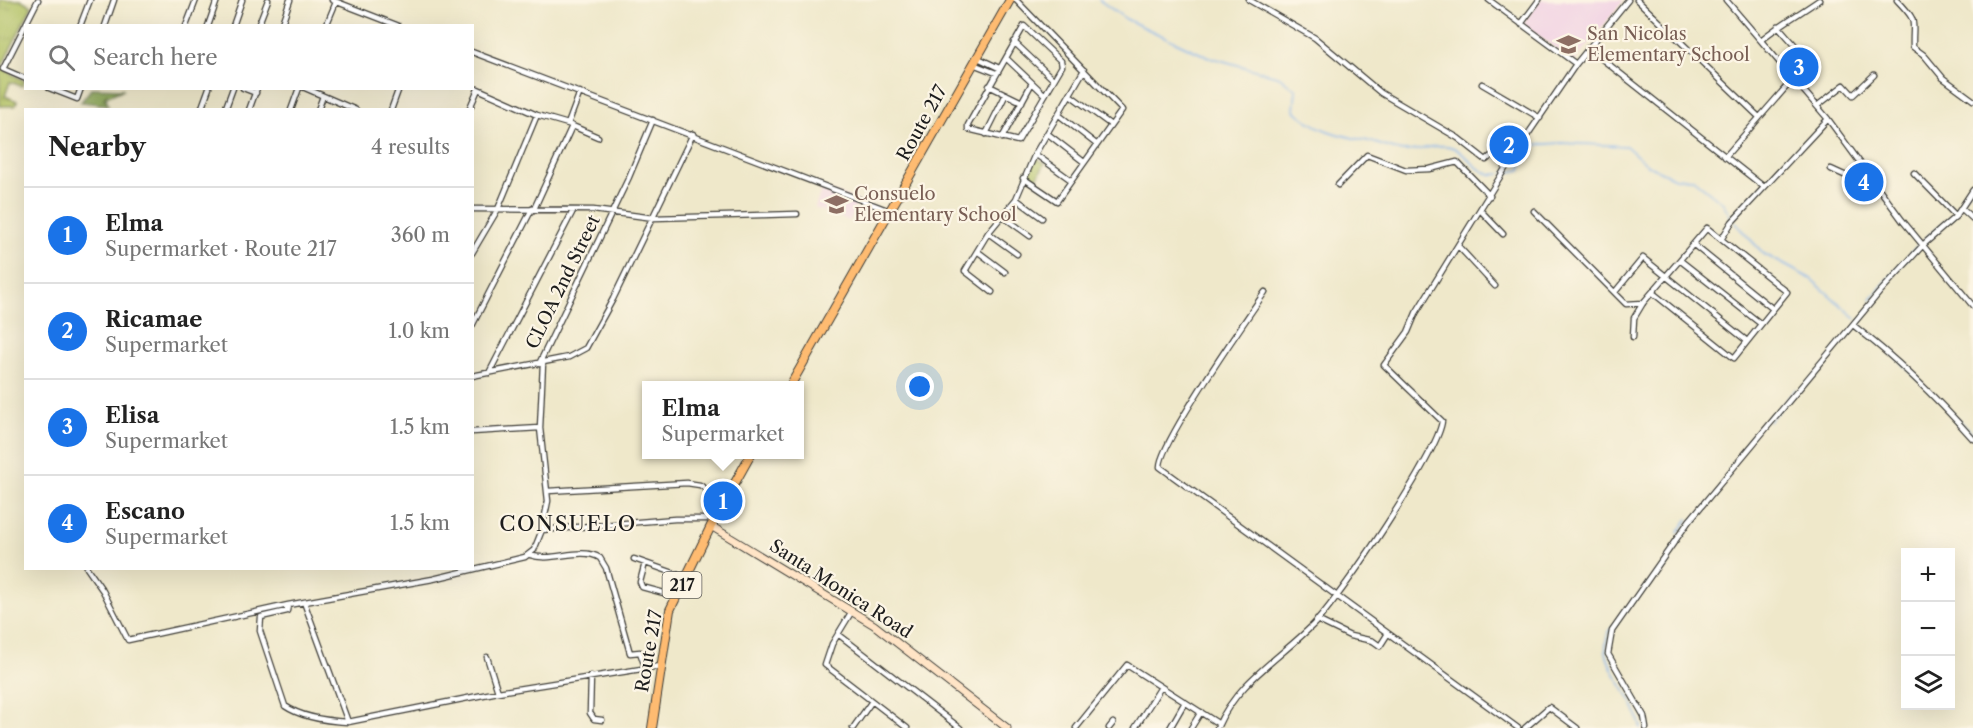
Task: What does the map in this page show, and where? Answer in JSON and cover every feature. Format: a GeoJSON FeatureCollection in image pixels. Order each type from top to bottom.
{"type":"FeatureCollection","features":[{"type":"Feature","properties":{"kind":"main road","name":"Route 217"},"geometry":{"type":"LineString","coordinates":[[793,381],[1010,0]]}},
{"type":"Feature","properties":{"kind":"main road","name":"Route 217"},"geometry":{"type":"LineString","coordinates":[[652,728],[666,625],[675,596],[748,459]]}},
{"type":"Feature","properties":{"kind":"street"},"geometry":{"type":"LineString","coordinates":[[26,24],[38,0]]}},
{"type":"Feature","properties":{"kind":"street"},"geometry":{"type":"LineString","coordinates":[[81,24],[90,0]]}},
{"type":"Feature","properties":{"kind":"street"},"geometry":{"type":"LineString","coordinates":[[106,24],[114,0]]}},
{"type":"Feature","properties":{"kind":"street"},"geometry":{"type":"LineString","coordinates":[[187,24],[196,0]]}},
{"type":"Feature","properties":{"kind":"street"},"geometry":{"type":"LineString","coordinates":[[209,24],[218,0]]}},
{"type":"Feature","properties":{"kind":"street"},"geometry":{"type":"LineString","coordinates":[[234,24],[242,0]]}},
{"type":"Feature","properties":{"kind":"street"},"geometry":{"type":"LineString","coordinates":[[259,24],[268,0]]}},
{"type":"Feature","properties":{"kind":"street"},"geometry":{"type":"LineString","coordinates":[[282,24],[291,0]]}},
{"type":"Feature","properties":{"kind":"street"},"geometry":{"type":"LineString","coordinates":[[1016,0],[1122,110],[1057,201],[1023,178]]}},
{"type":"Feature","properties":{"kind":"street"},"geometry":{"type":"LineString","coordinates":[[1249,0],[1310,35],[1381,93],[1458,138],[1486,160],[1496,152],[1511,159]]}},
{"type":"Feature","properties":{"kind":"street"},"geometry":{"type":"LineString","coordinates":[[1489,0],[1576,64]]}},
{"type":"Feature","properties":{"kind":"street"},"geometry":{"type":"LineString","coordinates":[[1521,24],[1539,0]]}},
{"type":"Feature","properties":{"kind":"street"},"geometry":{"type":"LineString","coordinates":[[1076,728],[1127,665],[1201,712],[1218,726],[1259,670],[1317,620],[1336,597],[1411,486],[1442,424],[1384,365],[1408,332],[1416,313],[1459,247],[1511,159],[1576,64],[1628,0]]}},
{"type":"Feature","properties":{"kind":"street"},"geometry":{"type":"LineString","coordinates":[[1637,0],[1759,117]]}},
{"type":"Feature","properties":{"kind":"street"},"geometry":{"type":"LineString","coordinates":[[1726,0],[1828,119],[1869,177],[1973,306]]}},
{"type":"Feature","properties":{"kind":"street"},"geometry":{"type":"LineString","coordinates":[[1761,40],[1778,26],[1788,22],[1819,0]]}},
{"type":"Feature","properties":{"kind":"street"},"geometry":{"type":"LineString","coordinates":[[1897,0],[1911,15],[1916,30],[1913,47],[1924,55],[1943,78],[1973,100]]}},
{"type":"Feature","properties":{"kind":"street"},"geometry":{"type":"LineString","coordinates":[[327,24],[334,1],[394,24]]}},
{"type":"Feature","properties":{"kind":"street"},"geometry":{"type":"LineString","coordinates":[[1778,26],[1816,69]]}},
{"type":"Feature","properties":{"kind":"street"},"geometry":{"type":"LineString","coordinates":[[1022,27],[1026,27],[1061,61],[1062,66],[1020,140],[1002,138],[967,128],[988,86],[1006,58],[1022,27]]}},
{"type":"Feature","properties":{"kind":"street"},"geometry":{"type":"LineString","coordinates":[[24,28],[3,69],[24,78]]}},
{"type":"Feature","properties":{"kind":"street"},"geometry":{"type":"LineString","coordinates":[[1014,42],[1053,79]]}},
{"type":"Feature","properties":{"kind":"street"},"geometry":{"type":"LineString","coordinates":[[1588,48],[1764,187]]}},
{"type":"Feature","properties":{"kind":"street"},"geometry":{"type":"LineString","coordinates":[[474,53],[693,134],[890,211]]}},
{"type":"Feature","properties":{"kind":"street"},"geometry":{"type":"LineString","coordinates":[[1006,58],[1045,95]]}},
{"type":"Feature","properties":{"kind":"street"},"geometry":{"type":"LineString","coordinates":[[975,61],[998,71]]}},
{"type":"Feature","properties":{"kind":"street"},"geometry":{"type":"LineString","coordinates":[[993,292],[965,271],[988,233],[1016,199],[1035,154],[1084,70]]}},
{"type":"Feature","properties":{"kind":"street"},"geometry":{"type":"LineString","coordinates":[[1817,106],[1844,85],[1853,95],[1874,75]]}},
{"type":"Feature","properties":{"kind":"street"},"geometry":{"type":"LineString","coordinates":[[1725,157],[1794,78]]}},
{"type":"Feature","properties":{"kind":"street"},"geometry":{"type":"LineString","coordinates":[[1002,138],[1032,83]]}},
{"type":"Feature","properties":{"kind":"street"},"geometry":{"type":"LineString","coordinates":[[1482,84],[1540,118]]}},
{"type":"Feature","properties":{"kind":"street"},"geometry":{"type":"LineString","coordinates":[[988,86],[1022,102]]}},
{"type":"Feature","properties":{"kind":"street"},"geometry":{"type":"LineString","coordinates":[[470,108],[478,89],[537,115],[598,137]]}},
{"type":"Feature","properties":{"kind":"street"},"geometry":{"type":"LineString","coordinates":[[56,90],[77,99],[80,90]]}},
{"type":"Feature","properties":{"kind":"street"},"geometry":{"type":"LineString","coordinates":[[202,108],[208,90]]}},
{"type":"Feature","properties":{"kind":"street"},"geometry":{"type":"LineString","coordinates":[[226,108],[232,90]]}},
{"type":"Feature","properties":{"kind":"street"},"geometry":{"type":"LineString","coordinates":[[292,108],[298,90]]}},
{"type":"Feature","properties":{"kind":"street"},"geometry":{"type":"LineString","coordinates":[[310,90],[351,108]]}},
{"type":"Feature","properties":{"kind":"street"},"geometry":{"type":"LineString","coordinates":[[392,108],[398,90]]}},
{"type":"Feature","properties":{"kind":"street"},"geometry":{"type":"LineString","coordinates":[[250,108],[256,91]]}},
{"type":"Feature","properties":{"kind":"street"},"geometry":{"type":"LineString","coordinates":[[474,322],[533,209],[570,125],[580,92]]}},
{"type":"Feature","properties":{"kind":"street"},"geometry":{"type":"LineString","coordinates":[[986,134],[1006,94]]}},
{"type":"Feature","properties":{"kind":"street"},"geometry":{"type":"LineString","coordinates":[[1070,95],[1111,125]]}},
{"type":"Feature","properties":{"kind":"street"},"geometry":{"type":"LineString","coordinates":[[319,108],[323,96]]}},
{"type":"Feature","properties":{"kind":"street"},"geometry":{"type":"LineString","coordinates":[[474,250],[498,209],[537,115]]}},
{"type":"Feature","properties":{"kind":"street"},"geometry":{"type":"LineString","coordinates":[[1059,116],[1096,144]]}},
{"type":"Feature","properties":{"kind":"street"},"geometry":{"type":"LineString","coordinates":[[1722,238],[1732,222],[1828,119]]}},
{"type":"Feature","properties":{"kind":"street","name":"CLOA 2nd Street"},"geometry":{"type":"LineString","coordinates":[[541,363],[653,120]]}},
{"type":"Feature","properties":{"kind":"street"},"geometry":{"type":"LineString","coordinates":[[474,376],[541,363],[582,352],[613,299],[693,134]]}},
{"type":"Feature","properties":{"kind":"street"},"geometry":{"type":"LineString","coordinates":[[1048,134],[1084,162]]}},
{"type":"Feature","properties":{"kind":"street"},"geometry":{"type":"LineString","coordinates":[[1035,154],[1071,180]]}},
{"type":"Feature","properties":{"kind":"street"},"geometry":{"type":"LineString","coordinates":[[1338,185],[1366,155],[1406,170],[1430,169],[1457,162],[1490,196]]}},
{"type":"Feature","properties":{"kind":"street"},"geometry":{"type":"LineString","coordinates":[[1831,169],[1864,184],[1869,177]]}},
{"type":"Feature","properties":{"kind":"street"},"geometry":{"type":"LineString","coordinates":[[1914,174],[1956,216]]}},
{"type":"Feature","properties":{"kind":"street"},"geometry":{"type":"LineString","coordinates":[[1646,728],[1644,716],[1608,654],[1612,631],[1689,521],[1852,325],[1924,244],[1956,216],[1973,190]]}},
{"type":"Feature","properties":{"kind":"street"},"geometry":{"type":"LineString","coordinates":[[1016,199],[1042,218]]}},
{"type":"Feature","properties":{"kind":"street"},"geometry":{"type":"LineString","coordinates":[[474,208],[612,212],[654,218],[797,214]]}},
{"type":"Feature","properties":{"kind":"street"},"geometry":{"type":"LineString","coordinates":[[1961,208],[1973,219]]}},
{"type":"Feature","properties":{"kind":"street"},"geometry":{"type":"LineString","coordinates":[[1534,210],[1626,304],[1643,303]]}},
{"type":"Feature","properties":{"kind":"street"},"geometry":{"type":"LineString","coordinates":[[489,373],[573,211]]}},
{"type":"Feature","properties":{"kind":"street"},"geometry":{"type":"LineString","coordinates":[[1481,211],[1503,234]]}},
{"type":"Feature","properties":{"kind":"street"},"geometry":{"type":"LineString","coordinates":[[1001,215],[1030,236]]}},
{"type":"Feature","properties":{"kind":"street"},"geometry":{"type":"LineString","coordinates":[[1716,234],[1732,222]]}},
{"type":"Feature","properties":{"kind":"street"},"geometry":{"type":"LineString","coordinates":[[1633,337],[1634,318],[1643,303],[1707,228],[1787,292],[1734,358],[1653,293]]}},
{"type":"Feature","properties":{"kind":"street"},"geometry":{"type":"LineString","coordinates":[[988,233],[1017,254]]}},
{"type":"Feature","properties":{"kind":"street"},"geometry":{"type":"LineString","coordinates":[[1694,245],[1773,309]]}},
{"type":"Feature","properties":{"kind":"street"},"geometry":{"type":"LineString","coordinates":[[1459,247],[1495,286]]}},
{"type":"Feature","properties":{"kind":"street"},"geometry":{"type":"LineString","coordinates":[[977,251],[1005,272]]}},
{"type":"Feature","properties":{"kind":"street"},"geometry":{"type":"LineString","coordinates":[[1615,292],[1643,258],[1747,341]]}},
{"type":"Feature","properties":{"kind":"street"},"geometry":{"type":"LineString","coordinates":[[1681,261],[1761,324]]}},
{"type":"Feature","properties":{"kind":"street"},"geometry":{"type":"LineString","coordinates":[[1265,292],[1185,416],[1162,456],[1160,467],[1387,635],[1518,728]]}},
{"type":"Feature","properties":{"kind":"street"},"geometry":{"type":"LineString","coordinates":[[1852,325],[1882,348],[1932,394],[1973,439]]}},
{"type":"Feature","properties":{"kind":"street"},"geometry":{"type":"LineString","coordinates":[[531,555],[542,531],[548,491],[540,428],[541,363]]}},
{"type":"Feature","properties":{"kind":"street"},"geometry":{"type":"LineString","coordinates":[[474,432],[540,428]]}},
{"type":"Feature","properties":{"kind":"street"},"geometry":{"type":"LineString","coordinates":[[548,491],[687,483],[700,485],[724,502]]}},
{"type":"Feature","properties":{"kind":"street"},"geometry":{"type":"LineString","coordinates":[[542,531],[675,519],[713,523]]}},
{"type":"Feature","properties":{"kind":"street","name":"Santa Monica Road"},"geometry":{"type":"LineString","coordinates":[[713,523],[852,611],[1006,728]]}},
{"type":"Feature","properties":{"kind":"street"},"geometry":{"type":"LineString","coordinates":[[474,569],[531,555],[540,558],[586,555],[600,558],[606,568],[630,653],[640,652],[645,668]]}},
{"type":"Feature","properties":{"kind":"street"},"geometry":{"type":"LineString","coordinates":[[634,559],[686,577]]}},
{"type":"Feature","properties":{"kind":"street"},"geometry":{"type":"LineString","coordinates":[[645,563],[640,582],[642,588],[675,596]]}},
{"type":"Feature","properties":{"kind":"street"},"geometry":{"type":"LineString","coordinates":[[88,570],[103,591],[128,640],[288,605],[433,579],[470,570]]}},
{"type":"Feature","properties":{"kind":"street"},"geometry":{"type":"LineString","coordinates":[[304,602],[348,722]]}},
{"type":"Feature","properties":{"kind":"street"},"geometry":{"type":"LineString","coordinates":[[288,605],[286,611],[261,617],[260,621],[260,631],[285,706],[296,712],[348,722],[498,692],[660,666]]}},
{"type":"Feature","properties":{"kind":"street"},"geometry":{"type":"LineString","coordinates":[[852,611],[838,634],[825,665],[907,728]]}},
{"type":"Feature","properties":{"kind":"street"},"geometry":{"type":"LineString","coordinates":[[1317,620],[1350,636],[1373,641],[1380,646],[1387,635]]}},
{"type":"Feature","properties":{"kind":"street"},"geometry":{"type":"LineString","coordinates":[[838,634],[960,728]]}},
{"type":"Feature","properties":{"kind":"street"},"geometry":{"type":"LineString","coordinates":[[487,657],[498,692]]}},
{"type":"Feature","properties":{"kind":"street"},"geometry":{"type":"LineString","coordinates":[[591,676],[590,713],[594,719],[602,720]]}},
{"type":"Feature","properties":{"kind":"street"},"geometry":{"type":"LineString","coordinates":[[1135,728],[1161,687]]}},
{"type":"Feature","properties":{"kind":"street"},"geometry":{"type":"LineString","coordinates":[[853,728],[872,701]]}},
{"type":"Feature","properties":{"kind":"street"},"geometry":{"type":"LineString","coordinates":[[1170,728],[1185,702]]}},
{"type":"Feature","properties":{"kind":"street"},"geometry":{"type":"LineString","coordinates":[[1525,728],[1549,707],[1577,728]]}},
{"type":"Feature","properties":{"kind":"street"},"geometry":{"type":"LineString","coordinates":[[1191,728],[1201,712]]}},
{"type":"Feature","properties":{"kind":"street"},"geometry":{"type":"LineString","coordinates":[[1109,728],[1113,723]]}},
{"type":"Feature","properties":{"kind":"shaded area","name":"San Nicolas Elementary School"},"geometry":{"type":"Polygon","coordinates":[[[1541,0],[1624,0],[1574,62],[1525,26],[1524,22],[1541,0]]]}},
{"type":"Feature","properties":{"kind":"shaded area","name":"Consuelo Elementary School"},"geometry":{"type":"Polygon","coordinates":[[[822,188],[858,200],[850,221],[815,208],[822,188]]]}},
{"type":"Feature","properties":{"kind":"green space"},"geometry":{"type":"Polygon","coordinates":[[[0,0],[22,0],[32,6],[1,68],[24,80],[24,83],[22,86],[10,82],[5,96],[17,101],[15,106],[0,106],[0,0]]]}},
{"type":"Feature","properties":{"kind":"green space"},"geometry":{"type":"Polygon","coordinates":[[[90,90],[122,90],[106,97],[108,105],[81,102],[90,90]]]}},
{"type":"Feature","properties":{"kind":"green space"},"geometry":{"type":"Polygon","coordinates":[[[1035,157],[1045,163],[1036,180],[1026,175],[1035,157]]]}},
{"type":"Feature","properties":{"kind":"waterway"},"geometry":{"type":"LineString","coordinates":[[1099,0],[1126,19],[1206,56],[1280,77],[1296,90],[1294,110],[1320,127],[1337,134],[1400,150],[1410,151],[1448,146],[1459,151],[1486,173],[1500,174]]}},
{"type":"Feature","properties":{"kind":"waterway"},"geometry":{"type":"LineString","coordinates":[[1504,173],[1520,170],[1531,145],[1561,143],[1626,146],[1647,165],[1675,178],[1693,179],[1723,203],[1732,219]]}},
{"type":"Feature","properties":{"kind":"waterway"},"geometry":{"type":"LineString","coordinates":[[1968,194],[1973,184]]}},
{"type":"Feature","properties":{"kind":"waterway"},"geometry":{"type":"LineString","coordinates":[[1923,241],[1953,215]]}},
{"type":"Feature","properties":{"kind":"waterway"},"geometry":{"type":"LineString","coordinates":[[1735,223],[1764,254],[1811,279],[1857,319]]}},
{"type":"Feature","properties":{"kind":"waterway"},"geometry":{"type":"LineString","coordinates":[[1871,299],[1919,244]]}},
{"type":"Feature","properties":{"kind":"waterway"},"geometry":{"type":"LineString","coordinates":[[1857,324],[1888,348],[1920,381]]}},
{"type":"Feature","properties":{"kind":"waterway"},"geometry":{"type":"LineString","coordinates":[[1769,421],[1795,390]]}},
{"type":"Feature","properties":{"kind":"waterway"},"geometry":{"type":"LineString","coordinates":[[1951,412],[1973,434]]}},
{"type":"Feature","properties":{"kind":"waterway"},"geometry":{"type":"LineString","coordinates":[[1678,533],[1688,519]]}},
{"type":"Feature","properties":{"kind":"waterway"},"geometry":{"type":"LineString","coordinates":[[1612,627],[1607,637],[1607,656],[1633,704],[1641,728]]}},
{"type":"Feature","properties":{"kind":"place","name":"San Nicolas Elementary School"},"geometry":{"type":"Point","coordinates":[1569,44]}},
{"type":"Feature","properties":{"kind":"place","name":"Elisa"},"geometry":{"type":"Point","coordinates":[1799,67]}},
{"type":"Feature","properties":{"kind":"place","name":"Ricamae"},"geometry":{"type":"Point","coordinates":[1509,145]}},
{"type":"Feature","properties":{"kind":"place","name":"Escano"},"geometry":{"type":"Point","coordinates":[1864,182]}},
{"type":"Feature","properties":{"kind":"place","name":"Consuelo Elementary School"},"geometry":{"type":"Point","coordinates":[836,204]}},
{"type":"Feature","properties":{"kind":"place","name":"Elma"},"geometry":{"type":"Point","coordinates":[723,501]}},
{"type":"Feature","properties":{"kind":"district","name":"CONSUELO"},"geometry":{"type":"Point","coordinates":[568,523]}}]}
